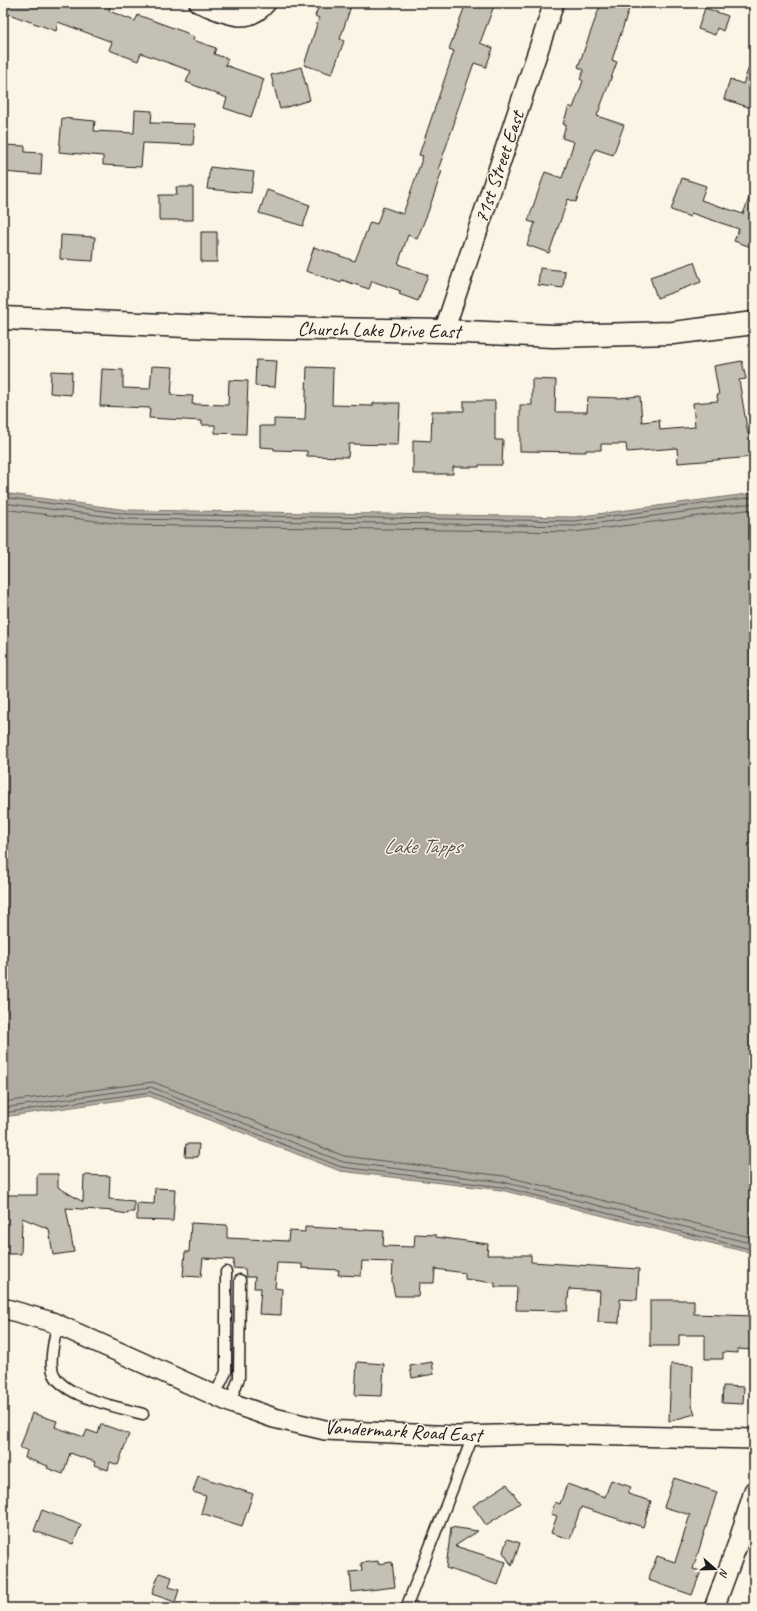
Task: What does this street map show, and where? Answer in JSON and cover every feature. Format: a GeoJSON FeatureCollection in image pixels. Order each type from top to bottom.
{"type":"FeatureCollection","features":[{"type":"Feature","properties":{"kind":"street"},"geometry":{"type":"LineString","coordinates":[[199,3],[240,17],[262,7]]}},
{"type":"Feature","properties":{"kind":"street","name":"71st Street East"},"geometry":{"type":"LineString","coordinates":[[444,330],[554,3]]}},
{"type":"Feature","properties":{"kind":"street","name":"Church Lake Drive East"},"geometry":{"type":"LineString","coordinates":[[3,318],[210,326],[444,330],[546,336],[608,336],[674,333],[754,323]]}},
{"type":"Feature","properties":{"kind":"street","name":"Vandermark Road East"},"geometry":{"type":"LineString","coordinates":[[3,1308],[57,1324],[223,1399],[274,1418],[325,1430],[362,1433],[473,1436],[540,1434],[754,1439]]}},
{"type":"Feature","properties":{"kind":"street"},"geometry":{"type":"LineString","coordinates":[[714,1608],[738,1543],[754,1491]]}},
{"type":"Feature","properties":{"kind":"lane"},"geometry":{"type":"LineString","coordinates":[[223,1399],[226,1372],[226,1272]]}},
{"type":"Feature","properties":{"kind":"lane"},"geometry":{"type":"LineString","coordinates":[[223,1399],[239,1378],[240,1280]]}},
{"type":"Feature","properties":{"kind":"lane"},"geometry":{"type":"LineString","coordinates":[[57,1324],[52,1367],[55,1379],[61,1385],[76,1394],[143,1414]]}},
{"type":"Feature","properties":{"kind":"lane"},"geometry":{"type":"LineString","coordinates":[[406,1608],[473,1436]]}},
{"type":"Feature","properties":{"kind":"water","name":"Lake Tapps"},"geometry":{"type":"Polygon","coordinates":[[[3,493],[127,510],[575,517],[754,493],[754,1254],[501,1190],[340,1171],[149,1096],[3,1117],[3,493]]]}},
{"type":"Feature","properties":{"kind":"building"},"geometry":{"type":"Polygon","coordinates":[[[3,3],[100,3],[110,7],[109,11],[135,21],[138,15],[187,33],[194,37],[193,40],[216,48],[214,54],[228,59],[225,65],[264,79],[251,117],[224,108],[227,98],[186,82],[191,71],[141,53],[138,61],[109,50],[112,42],[58,22],[56,31],[3,12],[3,3]]]}},
{"type":"Feature","properties":{"kind":"building"},"geometry":{"type":"Polygon","coordinates":[[[320,3],[352,3],[340,39],[344,41],[332,74],[304,65],[319,18],[315,16],[320,3]]]}},
{"type":"Feature","properties":{"kind":"building"},"geometry":{"type":"Polygon","coordinates":[[[466,3],[495,3],[480,43],[493,48],[486,67],[474,63],[438,170],[442,171],[428,212],[417,239],[408,235],[398,264],[428,275],[418,301],[399,294],[401,291],[372,281],[369,289],[342,280],[341,283],[306,271],[314,247],[355,261],[370,222],[377,224],[383,207],[403,214],[423,156],[419,155],[454,51],[449,49],[466,3]]]}},
{"type":"Feature","properties":{"kind":"building"},"geometry":{"type":"Polygon","coordinates":[[[601,3],[631,3],[612,60],[617,62],[597,116],[624,125],[613,155],[595,149],[576,202],[568,199],[549,253],[527,245],[535,223],[528,221],[545,172],[562,178],[574,142],[562,138],[566,125],[563,124],[569,106],[573,108],[583,81],[580,79],[584,70],[578,67],[601,3]]]}},
{"type":"Feature","properties":{"kind":"building"},"geometry":{"type":"Polygon","coordinates":[[[705,8],[728,16],[723,31],[717,28],[715,35],[698,29],[705,8]]]}},
{"type":"Feature","properties":{"kind":"building"},"geometry":{"type":"Polygon","coordinates":[[[752,59],[754,59],[754,109],[724,99],[730,79],[743,84],[752,59]]]}},
{"type":"Feature","properties":{"kind":"building"},"geometry":{"type":"Polygon","coordinates":[[[301,67],[310,100],[280,109],[271,75],[301,67]]]}},
{"type":"Feature","properties":{"kind":"building"},"geometry":{"type":"Polygon","coordinates":[[[135,110],[152,111],[151,123],[195,124],[193,145],[143,143],[141,167],[103,165],[103,156],[59,152],[62,118],[95,121],[94,131],[134,133],[135,110]]]}},
{"type":"Feature","properties":{"kind":"building"},"geometry":{"type":"Polygon","coordinates":[[[3,145],[25,146],[25,152],[42,153],[41,175],[3,172],[3,145]]]}},
{"type":"Feature","properties":{"kind":"building"},"geometry":{"type":"Polygon","coordinates":[[[210,167],[254,172],[251,193],[207,189],[210,167]]]}},
{"type":"Feature","properties":{"kind":"building"},"geometry":{"type":"Polygon","coordinates":[[[682,178],[706,186],[701,200],[743,214],[752,190],[754,190],[754,248],[734,241],[739,229],[691,213],[690,217],[671,210],[682,178]]]}},
{"type":"Feature","properties":{"kind":"building"},"geometry":{"type":"Polygon","coordinates":[[[176,187],[193,187],[193,220],[159,220],[159,195],[177,195],[176,187]]]}},
{"type":"Feature","properties":{"kind":"building"},"geometry":{"type":"Polygon","coordinates":[[[267,190],[310,205],[303,226],[259,213],[267,190]]]}},
{"type":"Feature","properties":{"kind":"building"},"geometry":{"type":"Polygon","coordinates":[[[201,232],[217,232],[217,262],[201,262],[201,232]]]}},
{"type":"Feature","properties":{"kind":"building"},"geometry":{"type":"Polygon","coordinates":[[[61,235],[95,237],[93,261],[60,259],[61,235]]]}},
{"type":"Feature","properties":{"kind":"building"},"geometry":{"type":"Polygon","coordinates":[[[694,262],[701,282],[657,298],[650,277],[694,262]]]}},
{"type":"Feature","properties":{"kind":"building"},"geometry":{"type":"Polygon","coordinates":[[[540,268],[565,271],[563,288],[538,285],[540,268]]]}},
{"type":"Feature","properties":{"kind":"building"},"geometry":{"type":"Polygon","coordinates":[[[256,360],[277,361],[275,387],[255,386],[256,360]]]}},
{"type":"Feature","properties":{"kind":"building"},"geometry":{"type":"Polygon","coordinates":[[[742,361],[746,379],[739,380],[748,434],[754,434],[754,457],[678,463],[677,448],[627,452],[626,444],[601,444],[601,450],[586,450],[586,452],[520,451],[520,405],[532,405],[532,379],[556,380],[555,412],[587,412],[588,397],[620,398],[640,396],[642,422],[659,420],[660,430],[695,427],[693,403],[718,401],[717,395],[719,395],[714,366],[742,361]]]}},
{"type":"Feature","properties":{"kind":"building"},"geometry":{"type":"Polygon","coordinates":[[[152,366],[173,367],[171,395],[193,396],[192,404],[228,405],[229,380],[248,381],[246,434],[215,433],[215,425],[202,425],[202,421],[149,418],[150,408],[100,406],[102,369],[123,370],[123,388],[150,389],[152,366]]]}},
{"type":"Feature","properties":{"kind":"building"},"geometry":{"type":"Polygon","coordinates":[[[307,367],[333,368],[332,405],[373,406],[373,403],[400,403],[398,445],[349,444],[348,457],[307,456],[307,451],[274,450],[274,448],[260,447],[260,426],[274,426],[274,419],[305,420],[307,367]]]}},
{"type":"Feature","properties":{"kind":"building"},"geometry":{"type":"Polygon","coordinates":[[[51,371],[72,372],[71,395],[50,393],[51,371]]]}},
{"type":"Feature","properties":{"kind":"building"},"geometry":{"type":"Polygon","coordinates":[[[464,401],[495,401],[495,440],[503,440],[502,465],[453,467],[453,474],[413,474],[413,440],[431,441],[432,411],[464,411],[464,401]]]}},
{"type":"Feature","properties":{"kind":"building"},"geometry":{"type":"Polygon","coordinates":[[[186,1144],[199,1144],[198,1157],[185,1157],[186,1144]]]}},
{"type":"Feature","properties":{"kind":"building"},"geometry":{"type":"Polygon","coordinates":[[[37,1174],[58,1174],[58,1187],[83,1202],[84,1175],[110,1176],[109,1199],[134,1201],[134,1212],[128,1212],[128,1214],[115,1211],[66,1208],[74,1252],[53,1255],[49,1229],[22,1218],[21,1254],[3,1254],[3,1195],[37,1195],[37,1174]]]}},
{"type":"Feature","properties":{"kind":"building"},"geometry":{"type":"Polygon","coordinates":[[[155,1188],[175,1189],[173,1221],[137,1220],[137,1203],[154,1204],[155,1188]]]}},
{"type":"Feature","properties":{"kind":"building"},"geometry":{"type":"Polygon","coordinates":[[[191,1223],[227,1225],[227,1238],[288,1241],[289,1231],[305,1232],[305,1227],[384,1231],[383,1246],[414,1247],[415,1234],[436,1235],[436,1237],[488,1244],[487,1255],[531,1255],[531,1262],[639,1269],[637,1300],[620,1299],[619,1323],[598,1322],[600,1291],[569,1289],[567,1311],[516,1310],[517,1287],[495,1287],[495,1283],[465,1279],[465,1273],[435,1269],[434,1283],[419,1283],[418,1296],[395,1296],[392,1282],[393,1262],[362,1261],[361,1276],[338,1275],[339,1270],[302,1268],[302,1264],[277,1263],[275,1288],[282,1289],[281,1315],[259,1314],[261,1288],[254,1288],[255,1277],[246,1277],[245,1269],[233,1268],[234,1260],[203,1258],[201,1277],[183,1276],[185,1252],[189,1252],[191,1223]]]}},
{"type":"Feature","properties":{"kind":"building"},"geometry":{"type":"Polygon","coordinates":[[[650,1300],[694,1300],[694,1314],[754,1316],[754,1350],[737,1349],[737,1353],[723,1352],[723,1359],[705,1359],[705,1335],[679,1335],[679,1346],[650,1346],[650,1300]]]}},
{"type":"Feature","properties":{"kind":"building"},"geometry":{"type":"Polygon","coordinates":[[[357,1362],[384,1364],[382,1396],[355,1395],[357,1362]]]}},
{"type":"Feature","properties":{"kind":"building"},"geometry":{"type":"Polygon","coordinates":[[[432,1362],[434,1374],[412,1378],[410,1366],[432,1362]]]}},
{"type":"Feature","properties":{"kind":"building"},"geometry":{"type":"Polygon","coordinates":[[[671,1364],[693,1365],[692,1405],[695,1414],[669,1421],[671,1364]]]}},
{"type":"Feature","properties":{"kind":"building"},"geometry":{"type":"Polygon","coordinates":[[[723,1386],[744,1387],[743,1404],[722,1403],[723,1386]]]}},
{"type":"Feature","properties":{"kind":"building"},"geometry":{"type":"Polygon","coordinates":[[[32,1413],[57,1421],[55,1427],[84,1437],[87,1430],[98,1434],[101,1424],[129,1434],[118,1465],[110,1462],[108,1470],[94,1465],[95,1462],[70,1453],[63,1474],[47,1468],[48,1466],[25,1458],[27,1450],[20,1448],[32,1413]]]}},
{"type":"Feature","properties":{"kind":"building"},"geometry":{"type":"Polygon","coordinates":[[[198,1476],[253,1494],[242,1526],[201,1513],[206,1496],[193,1492],[198,1476]]]}},
{"type":"Feature","properties":{"kind":"building"},"geometry":{"type":"Polygon","coordinates":[[[674,1478],[717,1492],[693,1569],[701,1571],[692,1595],[648,1580],[657,1556],[675,1562],[690,1515],[664,1507],[674,1478]]]}},
{"type":"Feature","properties":{"kind":"building"},"geometry":{"type":"Polygon","coordinates":[[[611,1480],[631,1487],[628,1494],[651,1501],[643,1527],[581,1507],[570,1539],[551,1533],[557,1516],[551,1514],[555,1502],[560,1504],[567,1484],[605,1497],[611,1480]]]}},
{"type":"Feature","properties":{"kind":"building"},"geometry":{"type":"Polygon","coordinates":[[[507,1484],[520,1503],[486,1525],[473,1506],[507,1484]]]}},
{"type":"Feature","properties":{"kind":"building"},"geometry":{"type":"Polygon","coordinates":[[[42,1510],[81,1525],[73,1544],[34,1531],[42,1510]]]}},
{"type":"Feature","properties":{"kind":"building"},"geometry":{"type":"Polygon","coordinates":[[[451,1527],[478,1531],[455,1546],[506,1562],[498,1585],[446,1568],[451,1527]]]}},
{"type":"Feature","properties":{"kind":"building"},"geometry":{"type":"Polygon","coordinates":[[[507,1539],[520,1543],[512,1566],[503,1552],[507,1539]]]}},
{"type":"Feature","properties":{"kind":"building"},"geometry":{"type":"Polygon","coordinates":[[[378,1561],[378,1564],[392,1562],[395,1587],[352,1592],[350,1572],[362,1571],[361,1563],[378,1561]]]}},
{"type":"Feature","properties":{"kind":"building"},"geometry":{"type":"Polygon","coordinates":[[[159,1573],[172,1577],[169,1587],[179,1590],[175,1602],[152,1594],[159,1573]]]}}]}
